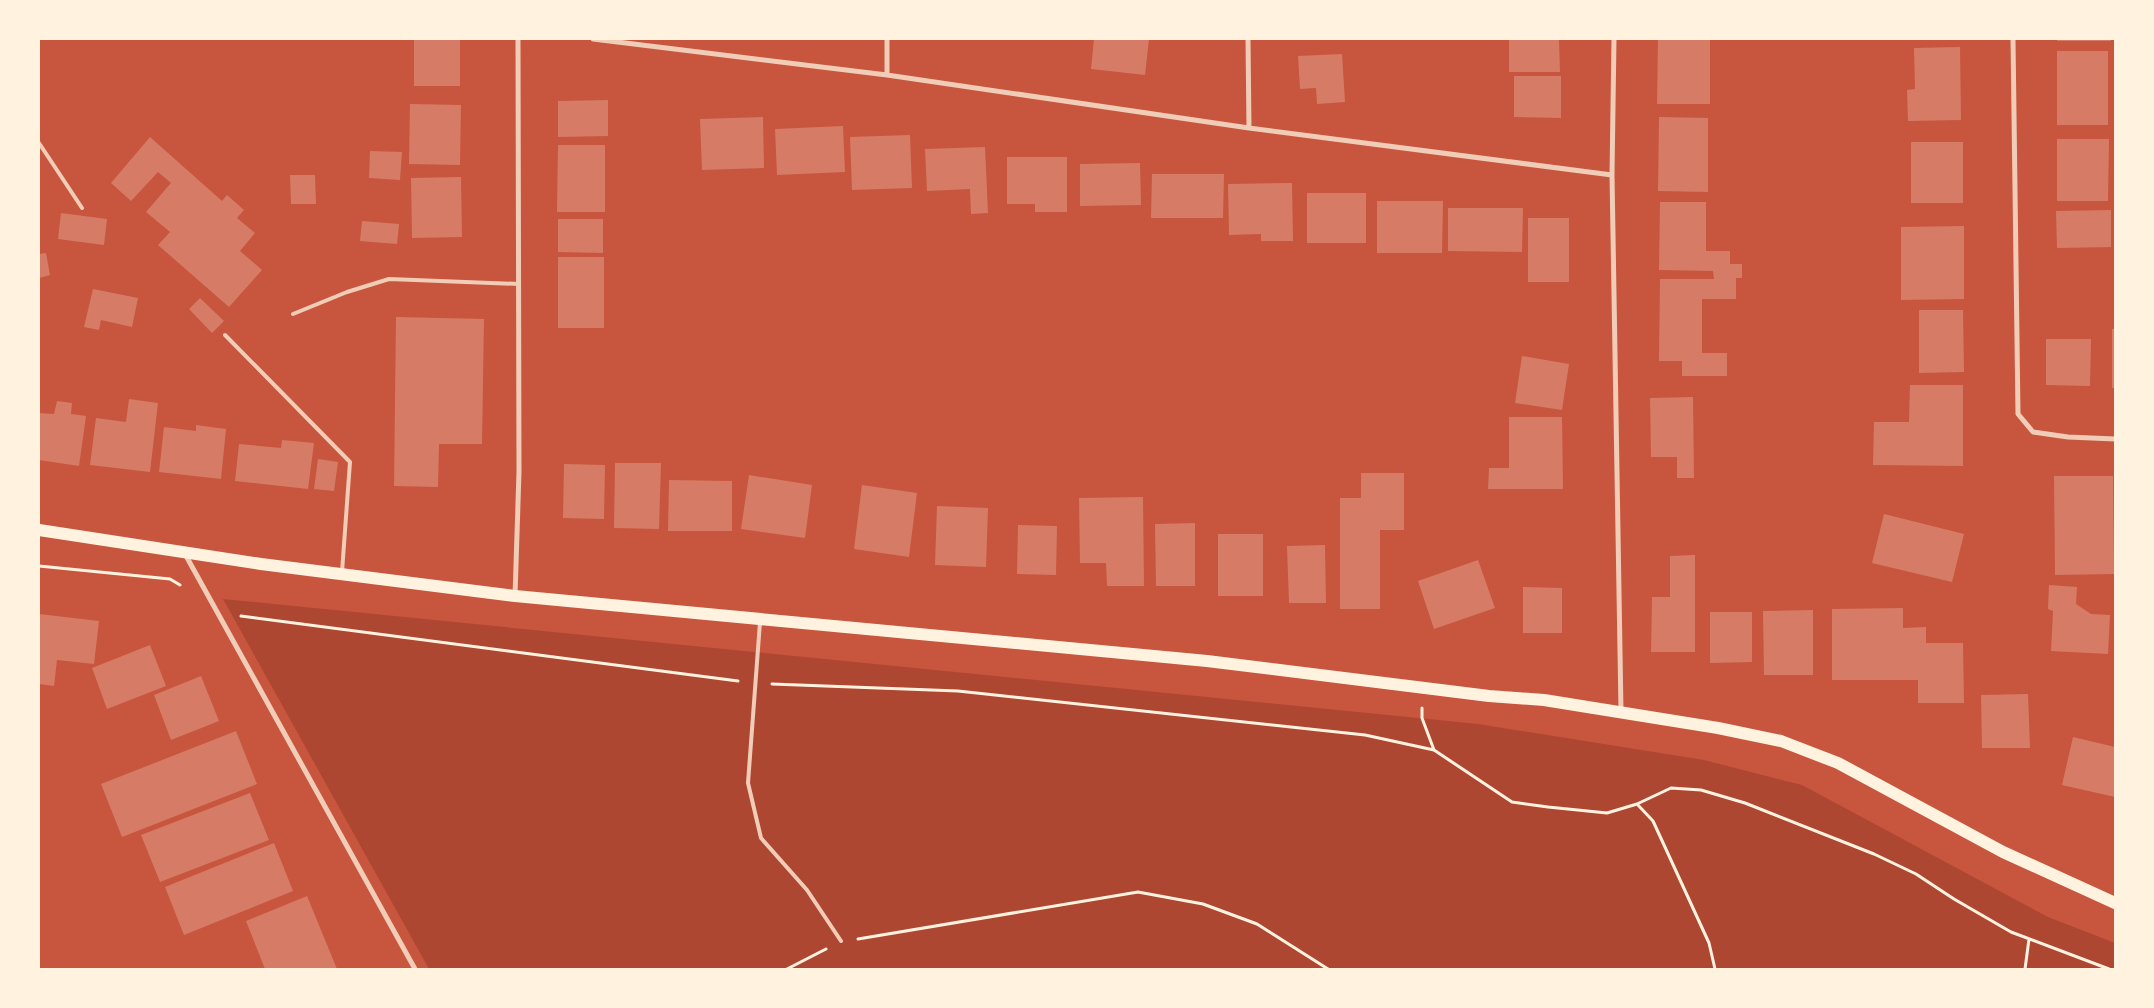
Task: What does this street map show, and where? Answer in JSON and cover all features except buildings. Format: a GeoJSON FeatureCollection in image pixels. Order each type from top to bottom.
{"type":"FeatureCollection","features":[{"type":"Feature","properties":{"kind":"main road"},"geometry":{"type":"LineString","coordinates":[[39,530],[184,553],[515,596],[1197,660],[1421,688],[1544,700],[1621,711],[1748,734],[1814,752],[1868,778],[2003,852],[2115,903]]}},
{"type":"Feature","properties":{"kind":"street"},"geometry":{"type":"LineString","coordinates":[[515,596],[519,472],[518,39]]}},
{"type":"Feature","properties":{"kind":"street"},"geometry":{"type":"LineString","coordinates":[[593,39],[887,75],[1249,128],[1612,175]]}},
{"type":"Feature","properties":{"kind":"street"},"geometry":{"type":"LineString","coordinates":[[887,39],[887,75]]}},
{"type":"Feature","properties":{"kind":"street"},"geometry":{"type":"LineString","coordinates":[[1248,39],[1249,128]]}},
{"type":"Feature","properties":{"kind":"street"},"geometry":{"type":"LineString","coordinates":[[1614,39],[1612,175],[1621,711]]}},
{"type":"Feature","properties":{"kind":"street"},"geometry":{"type":"LineString","coordinates":[[2013,39],[2018,414],[2033,432],[2068,437],[2115,439]]}},
{"type":"Feature","properties":{"kind":"street"},"geometry":{"type":"LineString","coordinates":[[184,553],[415,969]]}},
{"type":"Feature","properties":{"kind":"lane"},"geometry":{"type":"LineString","coordinates":[[39,142],[82,208]]}},
{"type":"Feature","properties":{"kind":"lane"},"geometry":{"type":"LineString","coordinates":[[293,314],[347,292],[389,279],[520,284]]}},
{"type":"Feature","properties":{"kind":"lane"},"geometry":{"type":"LineString","coordinates":[[225,335],[350,462],[342,574]]}},
{"type":"Feature","properties":{"kind":"lane"},"geometry":{"type":"LineString","coordinates":[[760,620],[748,783],[761,838],[807,890],[842,942]]}},
{"type":"Feature","properties":{"kind":"path"},"geometry":{"type":"LineString","coordinates":[[39,566],[170,579],[244,617],[756,683],[958,691],[1365,735],[1434,750],[1512,802],[1607,813],[1638,804],[1671,788],[1702,790],[1745,803],[1916,874],[1954,899],[2012,932],[2110,969]]}},
{"type":"Feature","properties":{"kind":"path"},"geometry":{"type":"LineString","coordinates":[[1421,688],[1422,718],[1434,750]]}},
{"type":"Feature","properties":{"kind":"path"},"geometry":{"type":"LineString","coordinates":[[1638,804],[1653,821],[1709,944],[1715,969]]}},
{"type":"Feature","properties":{"kind":"path"},"geometry":{"type":"LineString","coordinates":[[787,969],[842,942],[1138,892],[1203,904],[1257,924],[1328,969]]}},
{"type":"Feature","properties":{"kind":"path"},"geometry":{"type":"LineString","coordinates":[[2026,969],[2028,938]]}},
{"type":"Feature","properties":{"kind":"shaded area"},"geometry":{"type":"Polygon","coordinates":[[[223,599],[1478,724],[1704,760],[1802,785],[2048,917],[2115,943],[2115,969],[429,969],[223,599]]]}}]}
